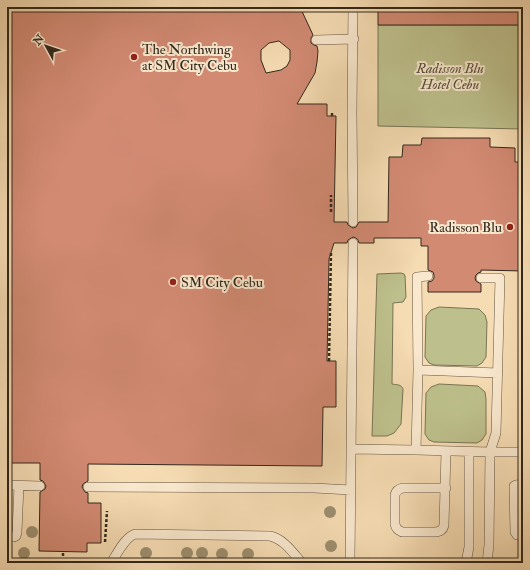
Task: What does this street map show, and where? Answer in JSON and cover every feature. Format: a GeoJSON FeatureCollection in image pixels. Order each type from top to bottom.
{"type":"FeatureCollection","features":[{"type":"Feature","properties":{"kind":"lane"},"geometry":{"type":"LineString","coordinates":[[353,222],[352,112],[354,7]]}},
{"type":"Feature","properties":{"kind":"lane"},"geometry":{"type":"LineString","coordinates":[[316,40],[354,39]]}},
{"type":"Feature","properties":{"kind":"lane"},"geometry":{"type":"LineString","coordinates":[[350,563],[353,243]]}},
{"type":"Feature","properties":{"kind":"lane"},"geometry":{"type":"LineString","coordinates":[[416,450],[418,370],[417,277],[428,276]]}},
{"type":"Feature","properties":{"kind":"lane"},"geometry":{"type":"LineString","coordinates":[[481,278],[500,278],[496,433],[490,452],[487,563]]}},
{"type":"Feature","properties":{"kind":"lane"},"geometry":{"type":"LineString","coordinates":[[418,370],[498,373]]}},
{"type":"Feature","properties":{"kind":"lane"},"geometry":{"type":"LineString","coordinates":[[351,449],[446,452],[523,452]]}},
{"type":"Feature","properties":{"kind":"lane"},"geometry":{"type":"LineString","coordinates":[[446,452],[446,488],[443,529],[436,532],[402,532],[396,528],[396,491],[400,488],[446,488]]}},
{"type":"Feature","properties":{"kind":"lane"},"geometry":{"type":"LineString","coordinates":[[466,563],[469,542],[469,452]]}},
{"type":"Feature","properties":{"kind":"lane"},"geometry":{"type":"LineString","coordinates":[[523,484],[514,486],[515,532],[517,535],[523,535]]}},
{"type":"Feature","properties":{"kind":"lane"},"geometry":{"type":"LineString","coordinates":[[7,485],[40,486]]}},
{"type":"Feature","properties":{"kind":"lane"},"geometry":{"type":"LineString","coordinates":[[7,537],[16,536],[17,532],[19,486]]}},
{"type":"Feature","properties":{"kind":"lane"},"geometry":{"type":"LineString","coordinates":[[88,487],[298,488],[351,490]]}},
{"type":"Feature","properties":{"kind":"lane"},"geometry":{"type":"LineString","coordinates":[[111,563],[130,536],[135,534],[143,534],[270,536],[278,538],[284,543],[302,563]]}},
{"type":"Feature","properties":{"kind":"path"},"geometry":{"type":"LineString","coordinates":[[331,196],[331,212]]}},
{"type":"Feature","properties":{"kind":"path"},"geometry":{"type":"LineString","coordinates":[[329,361],[331,252]]}},
{"type":"Feature","properties":{"kind":"path"},"geometry":{"type":"LineString","coordinates":[[105,542],[106,510]]}},
{"type":"Feature","properties":{"kind":"path"},"geometry":{"type":"LineString","coordinates":[[63,551],[63,556]]}},
{"type":"Feature","properties":{"kind":"green space","name":"Radisson Blu Hotel Cebu"},"geometry":{"type":"Polygon","coordinates":[[[378,25],[523,25],[523,129],[378,126],[378,25]]]}},
{"type":"Feature","properties":{"kind":"green space"},"geometry":{"type":"Polygon","coordinates":[[[401,273],[405,276],[406,297],[403,302],[393,303],[392,384],[400,385],[403,389],[401,424],[394,433],[387,436],[372,436],[377,274],[401,273]]]}},
{"type":"Feature","properties":{"kind":"green space"},"geometry":{"type":"Polygon","coordinates":[[[439,307],[479,309],[485,315],[487,322],[486,357],[482,363],[477,366],[434,365],[429,363],[425,357],[426,316],[431,310],[439,307]]]}},
{"type":"Feature","properties":{"kind":"green space"},"geometry":{"type":"Polygon","coordinates":[[[439,384],[478,386],[485,392],[486,434],[482,440],[477,443],[434,442],[429,440],[425,434],[426,393],[431,387],[439,384]]]}},
{"type":"Feature","properties":{"kind":"building","name":"SM City Cebu"},"geometry":{"type":"Polygon","coordinates":[[[7,7],[300,7],[313,35],[311,38],[311,43],[317,46],[318,51],[315,73],[297,104],[327,104],[327,116],[336,116],[334,222],[347,222],[348,225],[353,228],[356,227],[359,222],[388,222],[389,157],[402,157],[403,145],[421,145],[422,138],[490,138],[490,147],[515,148],[515,162],[523,162],[523,271],[481,270],[475,278],[476,281],[481,284],[481,292],[428,292],[428,282],[432,281],[434,275],[433,272],[428,270],[428,246],[421,246],[421,238],[374,238],[374,243],[359,243],[356,238],[353,237],[348,240],[347,243],[334,243],[329,259],[327,361],[336,361],[336,407],[323,407],[322,466],[88,464],[88,481],[83,484],[82,487],[85,492],[88,493],[88,503],[101,503],[101,543],[87,543],[87,552],[39,551],[40,492],[45,489],[46,486],[43,481],[40,480],[40,463],[7,463],[7,7]],[[279,41],[269,43],[261,50],[261,60],[266,73],[281,70],[287,66],[290,60],[290,50],[279,41]]]}},
{"type":"Feature","properties":{"kind":"building"},"geometry":{"type":"Polygon","coordinates":[[[378,7],[523,7],[523,25],[378,25],[378,7]]]}},
{"type":"Feature","properties":{"kind":"place","name":"The Northwing at SM City Cebu"},"geometry":{"type":"Point","coordinates":[134,57]}},
{"type":"Feature","properties":{"kind":"place","name":"Radisson Blu"},"geometry":{"type":"Point","coordinates":[510,227]}},
{"type":"Feature","properties":{"kind":"place","name":"SM City Cebu"},"geometry":{"type":"Point","coordinates":[173,282]}}]}
